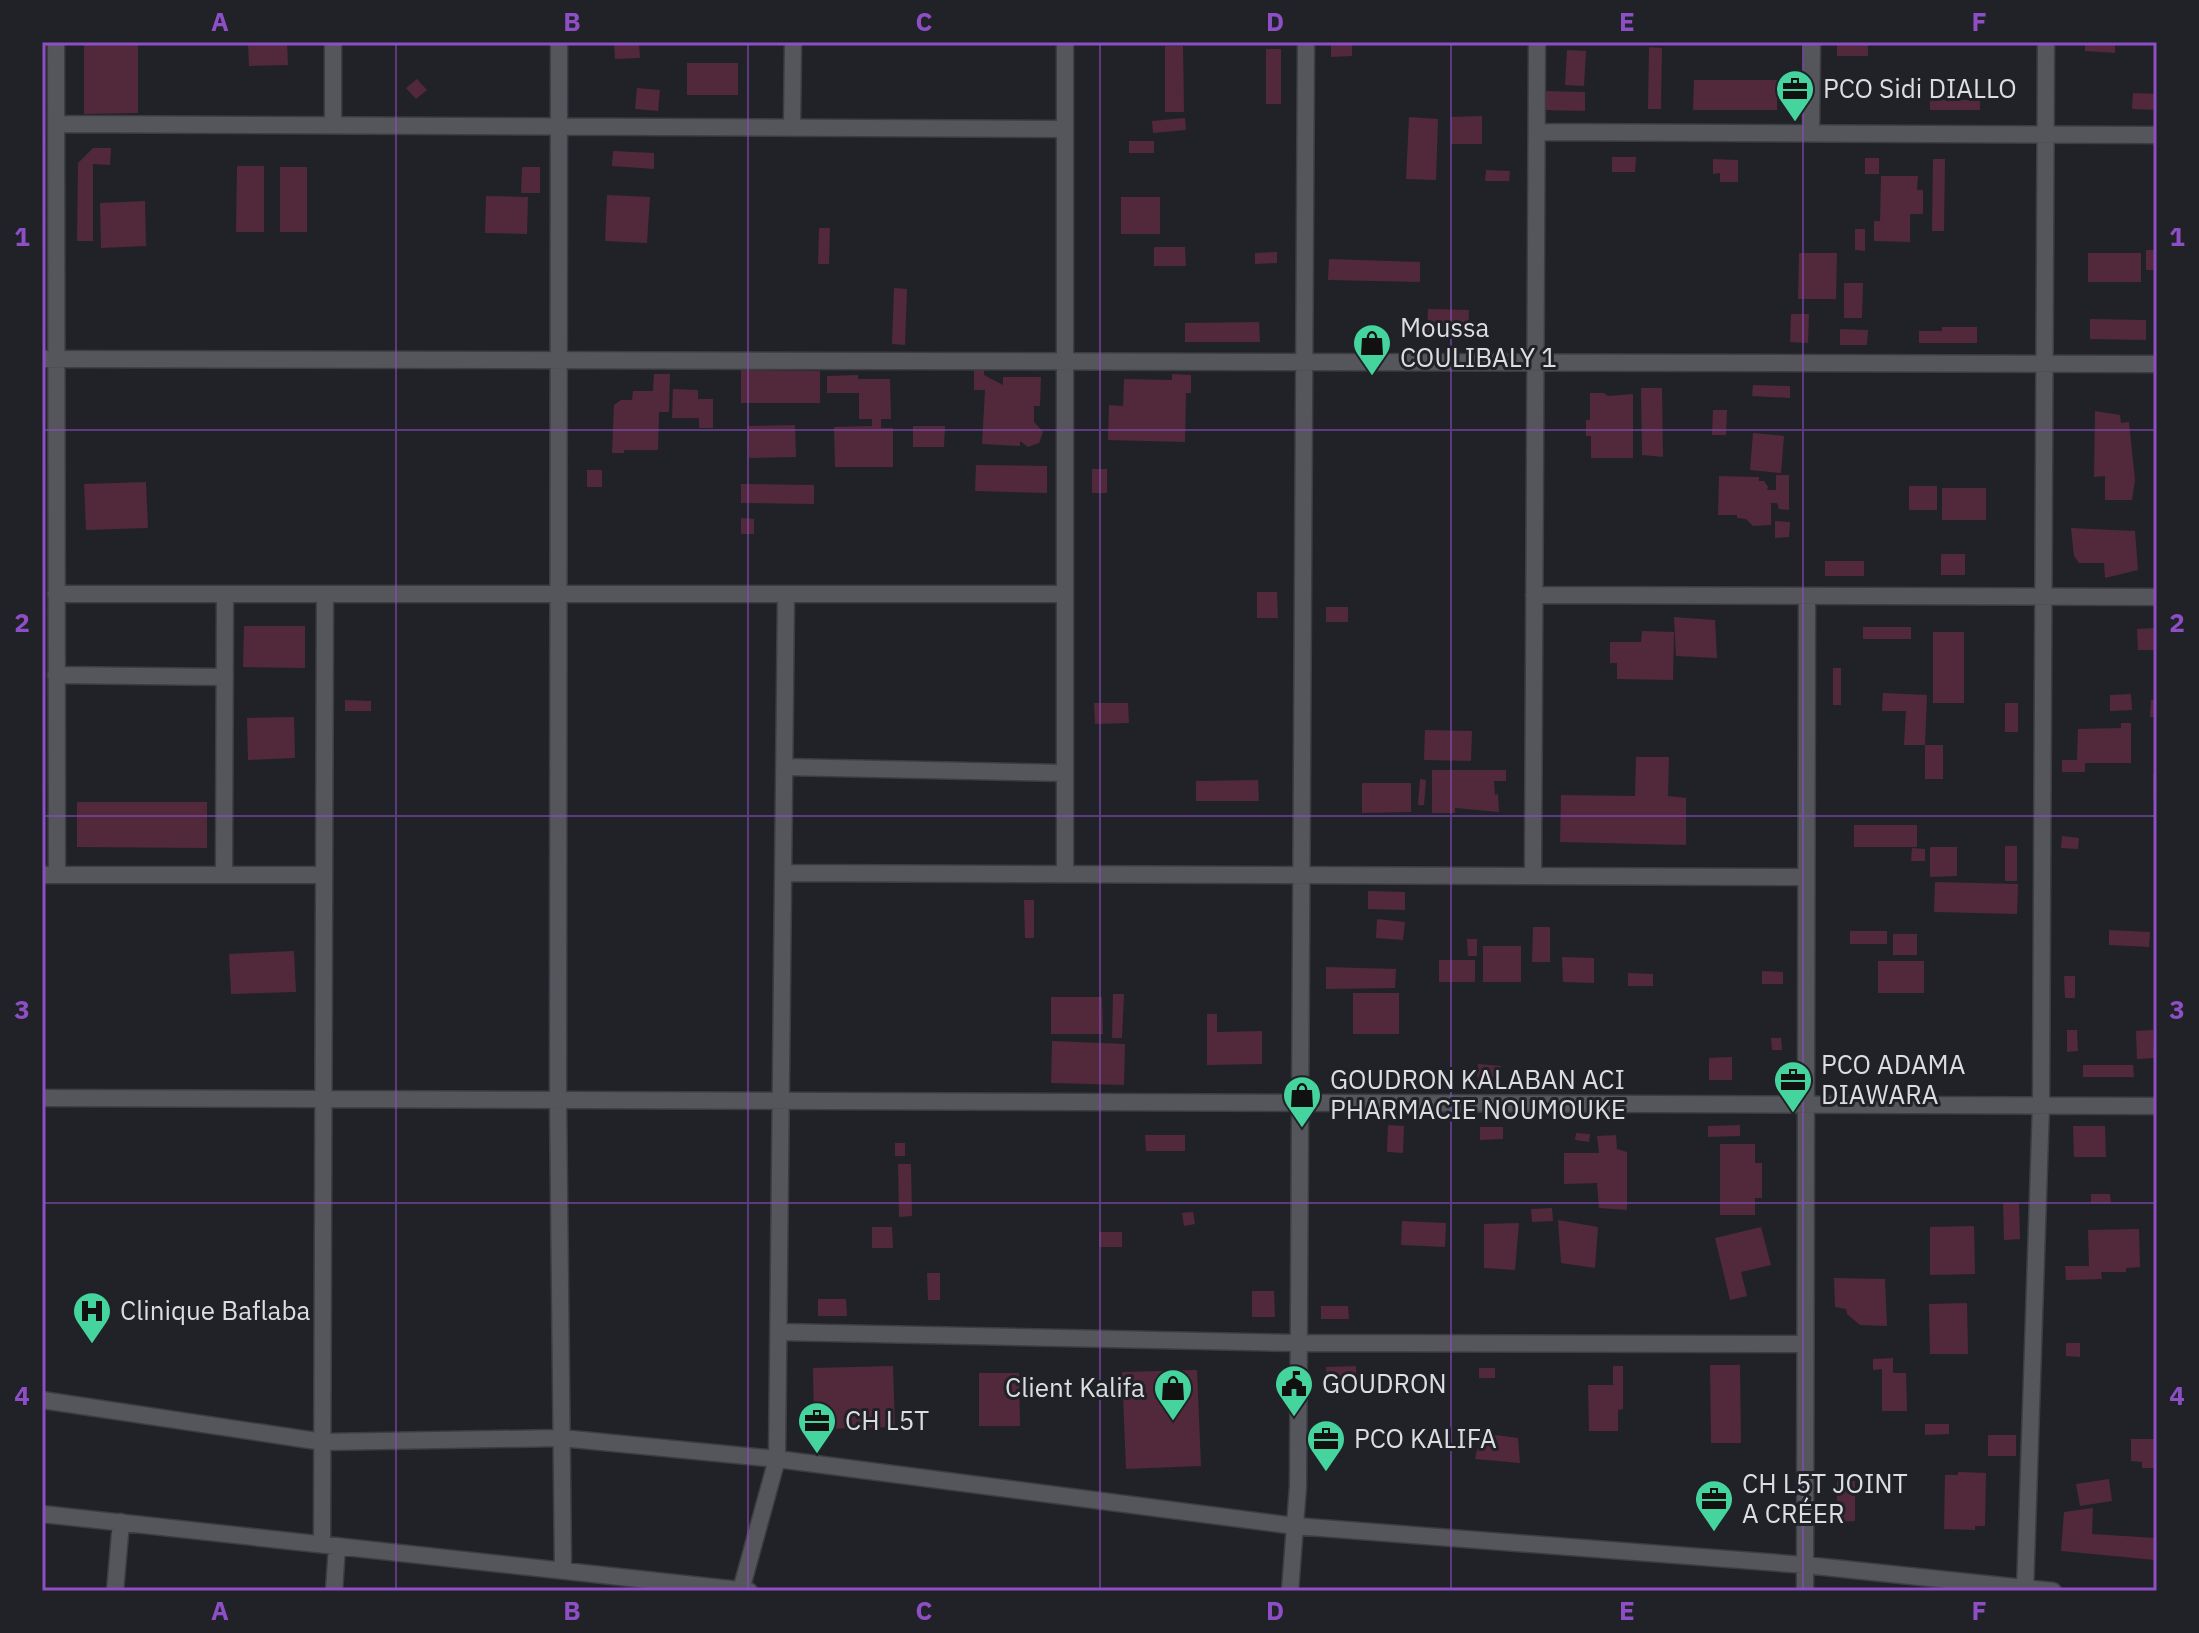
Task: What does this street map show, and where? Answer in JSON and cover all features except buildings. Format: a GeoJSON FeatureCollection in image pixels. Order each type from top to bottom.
{"type":"FeatureCollection","features":[{"type":"Feature","properties":{"kind":"street"},"geometry":{"type":"LineString","coordinates":[[56,42],[49,359],[56,675],[49,875],[324,875]]}},
{"type":"Feature","properties":{"kind":"street"},"geometry":{"type":"LineString","coordinates":[[333,42],[333,125]]}},
{"type":"Feature","properties":{"kind":"street"},"geometry":{"type":"LineString","coordinates":[[559,42],[558,1099],[563,1570]]}},
{"type":"Feature","properties":{"kind":"street"},"geometry":{"type":"LineString","coordinates":[[792,128],[793,42]]}},
{"type":"Feature","properties":{"kind":"street"},"geometry":{"type":"LineString","coordinates":[[1065,42],[1065,874]]}},
{"type":"Feature","properties":{"kind":"street"},"geometry":{"type":"LineString","coordinates":[[1290,1591],[1298,1486],[1306,42]]}},
{"type":"Feature","properties":{"kind":"street"},"geometry":{"type":"LineString","coordinates":[[1533,875],[1537,42]]}},
{"type":"Feature","properties":{"kind":"street"},"geometry":{"type":"LineString","coordinates":[[1811,133],[1812,42]]}},
{"type":"Feature","properties":{"kind":"street"},"geometry":{"type":"LineString","coordinates":[[2026,1590],[2041,1105],[2046,42]]}},
{"type":"Feature","properties":{"kind":"street"},"geometry":{"type":"LineString","coordinates":[[56,124],[1065,129]]}},
{"type":"Feature","properties":{"kind":"street"},"geometry":{"type":"LineString","coordinates":[[1537,132],[2157,135]]}},
{"type":"Feature","properties":{"kind":"street"},"geometry":{"type":"LineString","coordinates":[[49,359],[2157,364]]}},
{"type":"Feature","properties":{"kind":"street"},"geometry":{"type":"LineString","coordinates":[[56,594],[1065,594]]}},
{"type":"Feature","properties":{"kind":"street"},"geometry":{"type":"LineString","coordinates":[[224,875],[225,594]]}},
{"type":"Feature","properties":{"kind":"street"},"geometry":{"type":"LineString","coordinates":[[325,594],[323,1442],[334,1591]]}},
{"type":"Feature","properties":{"kind":"street"},"geometry":{"type":"LineString","coordinates":[[42,1514],[714,1589],[746,1590],[777,1459],[786,594]]}},
{"type":"Feature","properties":{"kind":"street"},"geometry":{"type":"LineString","coordinates":[[1534,595],[2157,597]]}},
{"type":"Feature","properties":{"kind":"street"},"geometry":{"type":"LineString","coordinates":[[1805,1591],[1803,1344],[1807,596]]}},
{"type":"Feature","properties":{"kind":"street"},"geometry":{"type":"LineString","coordinates":[[56,675],[225,677]]}},
{"type":"Feature","properties":{"kind":"street"},"geometry":{"type":"LineString","coordinates":[[785,767],[1064,773]]}},
{"type":"Feature","properties":{"kind":"street"},"geometry":{"type":"LineString","coordinates":[[784,873],[1806,877]]}},
{"type":"Feature","properties":{"kind":"street"},"geometry":{"type":"LineString","coordinates":[[42,1098],[2157,1106]]}},
{"type":"Feature","properties":{"kind":"street"},"geometry":{"type":"LineString","coordinates":[[780,1332],[1299,1343],[1803,1344]]}},
{"type":"Feature","properties":{"kind":"street"},"geometry":{"type":"LineString","coordinates":[[42,1400],[323,1442],[561,1438],[777,1459],[1295,1526],[1805,1565],[2053,1591]]}},
{"type":"Feature","properties":{"kind":"street"},"geometry":{"type":"LineString","coordinates":[[115,1591],[121,1522]]}},
{"type":"Feature","properties":{"kind":"place","name":"PCO Sidi DIALLO"},"geometry":{"type":"Point","coordinates":[1795,123]}},
{"type":"Feature","properties":{"kind":"place","name":"Moussa COULIBALY 1"},"geometry":{"type":"Point","coordinates":[1372,377]}},
{"type":"Feature","properties":{"kind":"place","name":"PCO ADAMA DIAWARA"},"geometry":{"type":"Point","coordinates":[1793,1114]}},
{"type":"Feature","properties":{"kind":"place","name":"GOUDRON KALABAN ACI PHARMACIE NOUMOUKE"},"geometry":{"type":"Point","coordinates":[1302,1129]}},
{"type":"Feature","properties":{"kind":"place","name":"Clinique Baflaba"},"geometry":{"type":"Point","coordinates":[92,1345]}},
{"type":"Feature","properties":{"kind":"place","name":"GOUDRON"},"geometry":{"type":"Point","coordinates":[1294,1418]}},
{"type":"Feature","properties":{"kind":"place","name":"Client Kalifa"},"geometry":{"type":"Point","coordinates":[1173,1422]}},
{"type":"Feature","properties":{"kind":"place","name":"CH L5T"},"geometry":{"type":"Point","coordinates":[817,1455]}},
{"type":"Feature","properties":{"kind":"place","name":"PCO KALIFA"},"geometry":{"type":"Point","coordinates":[1326,1473]}},
{"type":"Feature","properties":{"kind":"place","name":"CH L5T JOINT A CRÉER"},"geometry":{"type":"Point","coordinates":[1714,1533]}}]}
